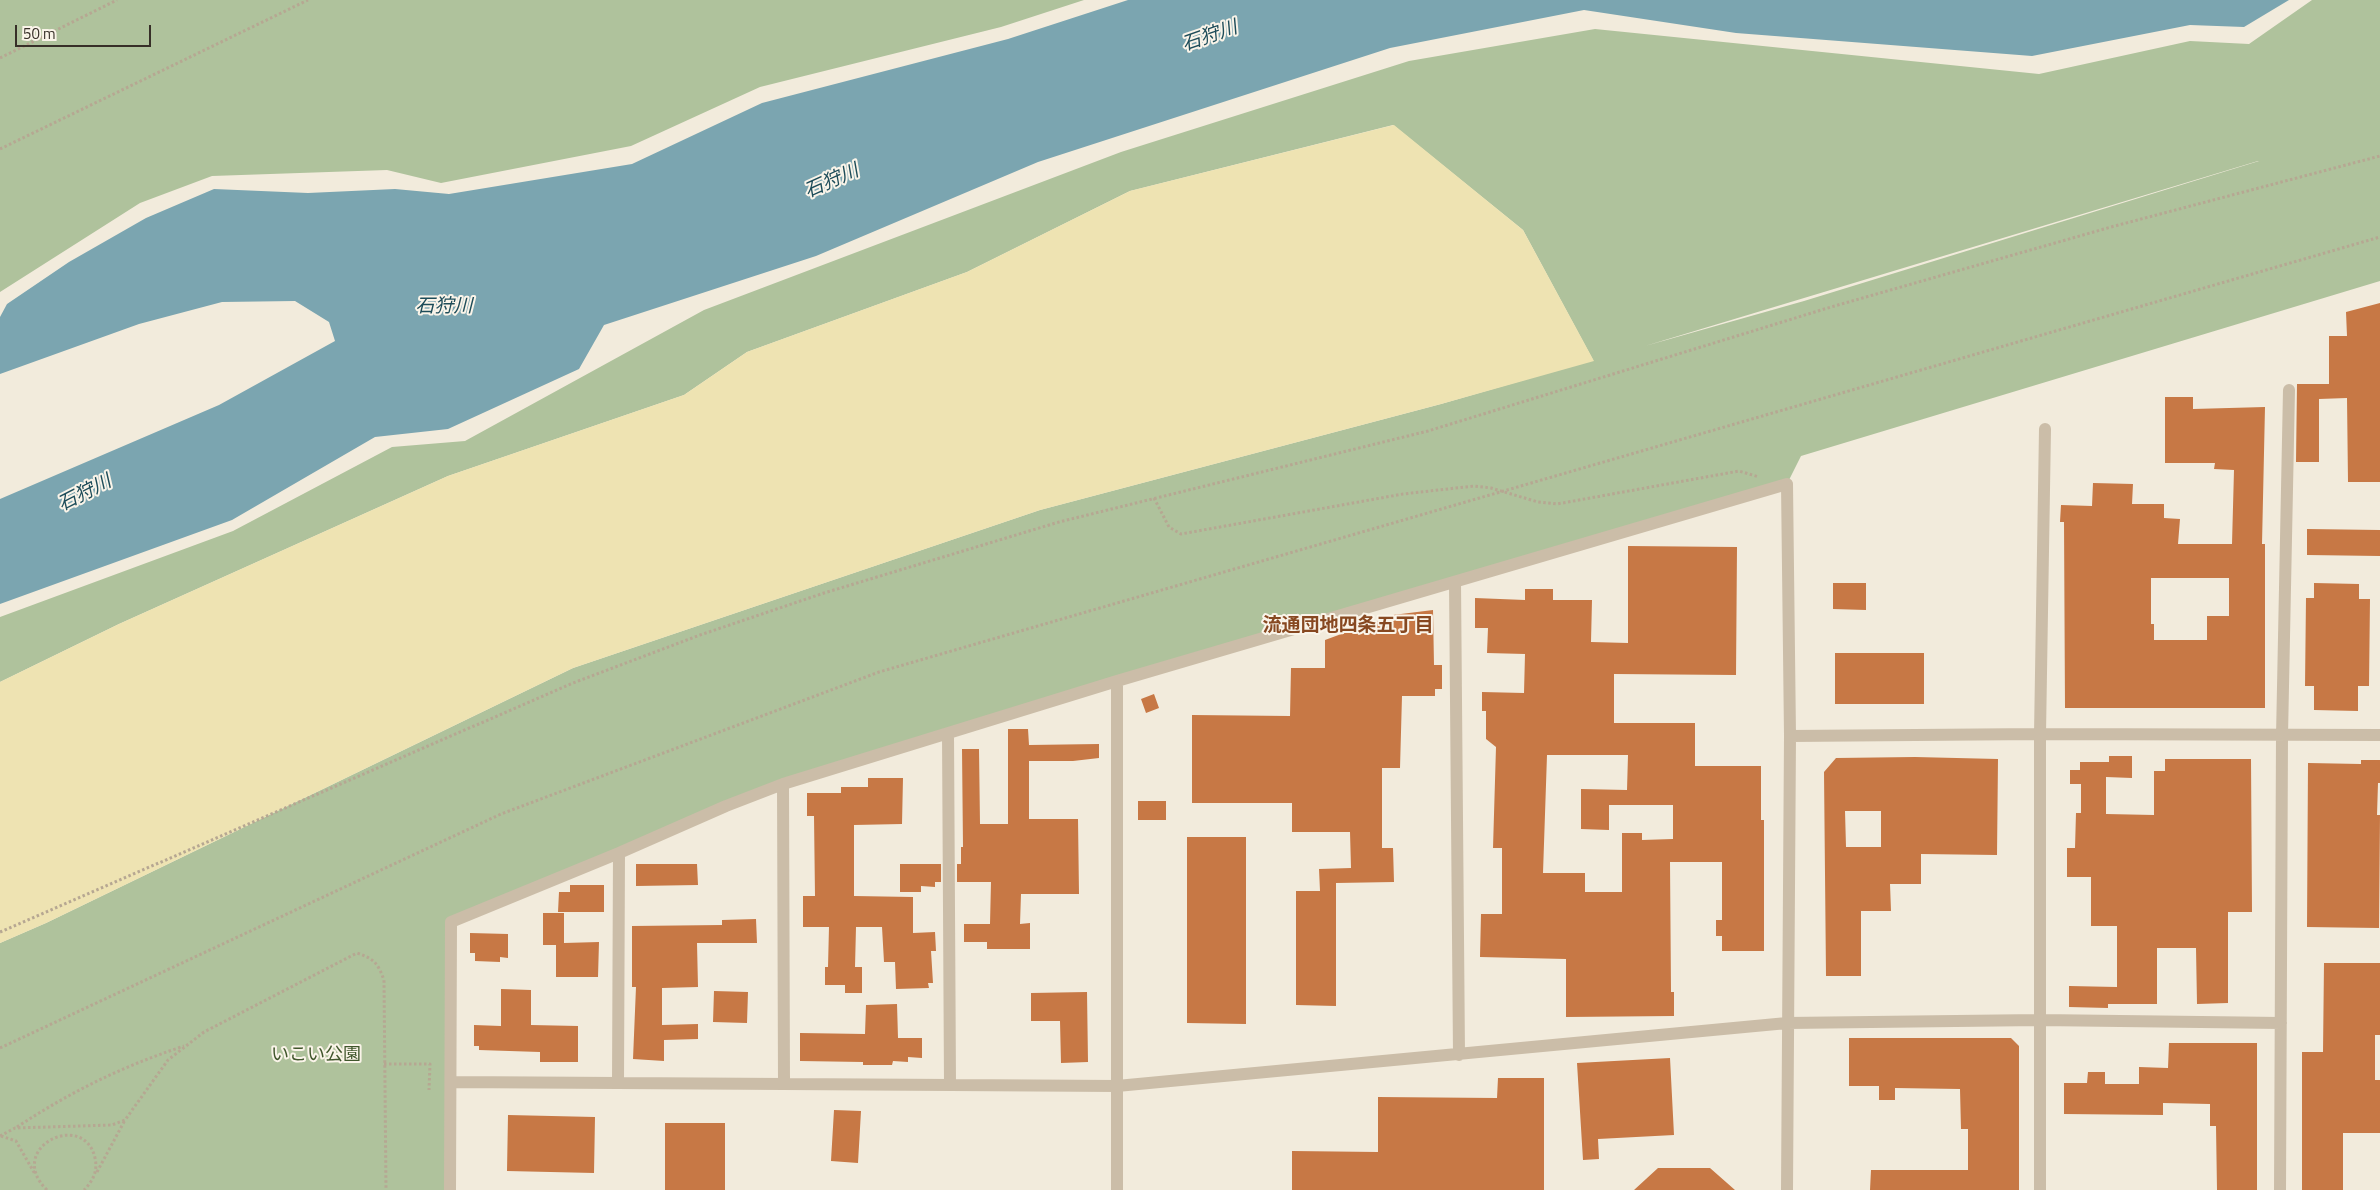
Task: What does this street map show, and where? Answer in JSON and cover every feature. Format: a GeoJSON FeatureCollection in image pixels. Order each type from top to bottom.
{"type":"FeatureCollection","features":[{"type":"Feature","properties":{"kind":"street"},"geometry":{"type":"LineString","coordinates":[[2280,1190],[2282,736],[2289,390]]}},
{"type":"Feature","properties":{"kind":"street"},"geometry":{"type":"LineString","coordinates":[[2040,1190],[2040,734],[2044,429]]}},
{"type":"Feature","properties":{"kind":"street"},"geometry":{"type":"LineString","coordinates":[[450,1190],[452,1082],[451,922],[619,853],[726,806],[783,784],[1117,681],[1787,484],[1790,736],[1787,1190]]}},
{"type":"Feature","properties":{"kind":"street"},"geometry":{"type":"LineString","coordinates":[[1455,582],[1459,1055]]}},
{"type":"Feature","properties":{"kind":"street"},"geometry":{"type":"LineString","coordinates":[[1117,681],[1117,1190]]}},
{"type":"Feature","properties":{"kind":"street"},"geometry":{"type":"LineString","coordinates":[[948,734],[950,1084]]}},
{"type":"Feature","properties":{"kind":"street"},"geometry":{"type":"LineString","coordinates":[[1790,736],[2040,734],[2380,736]]}},
{"type":"Feature","properties":{"kind":"street"},"geometry":{"type":"LineString","coordinates":[[783,784],[784,1083]]}},
{"type":"Feature","properties":{"kind":"street"},"geometry":{"type":"LineString","coordinates":[[618,1082],[619,853]]}},
{"type":"Feature","properties":{"kind":"street"},"geometry":{"type":"LineString","coordinates":[[452,1082],[1117,1086],[1787,1023],[2040,1020],[2281,1023]]}},
{"type":"Feature","properties":{"kind":"path"},"geometry":{"type":"LineString","coordinates":[[0,58],[118,0]]}},
{"type":"Feature","properties":{"kind":"path"},"geometry":{"type":"LineString","coordinates":[[0,149],[308,0]]}},
{"type":"Feature","properties":{"kind":"path"},"geometry":{"type":"LineString","coordinates":[[0,932],[573,683],[700,635],[824,594],[1058,522],[1428,431],[1831,307],[2111,227],[2380,156]]}},
{"type":"Feature","properties":{"kind":"path"},"geometry":{"type":"LineString","coordinates":[[0,1048],[501,814],[870,676],[2380,237]]}},
{"type":"Feature","properties":{"kind":"path"},"geometry":{"type":"LineString","coordinates":[[1154,498],[1169,527],[1181,534],[1403,494],[1474,486],[1538,502],[1571,503],[1740,471],[1755,474],[1775,488]]}},
{"type":"Feature","properties":{"kind":"path"},"geometry":{"type":"LineString","coordinates":[[86,1190],[125,1120],[168,1060],[204,1032],[358,953],[370,957],[379,966],[384,980],[386,1190]]}},
{"type":"Feature","properties":{"kind":"path"},"geometry":{"type":"LineString","coordinates":[[0,1136],[55,1102],[115,1071],[187,1045]]}},
{"type":"Feature","properties":{"kind":"path"},"geometry":{"type":"LineString","coordinates":[[384,1064],[430,1064],[429,1090]]}},
{"type":"Feature","properties":{"kind":"path"},"geometry":{"type":"LineString","coordinates":[[15,1128],[112,1125],[125,1120]]}},
{"type":"Feature","properties":{"kind":"path"},"geometry":{"type":"LineString","coordinates":[[65,1135],[68,1126]]}},
{"type":"Feature","properties":{"kind":"path"},"geometry":{"type":"LineString","coordinates":[[39,1182],[35,1171],[38,1150],[45,1142],[54,1137],[65,1135],[83,1140],[90,1147],[96,1165],[91,1184]]}},
{"type":"Feature","properties":{"kind":"path"},"geometry":{"type":"LineString","coordinates":[[0,1136],[16,1142],[45,1190]]}},
{"type":"Feature","properties":{"kind":"green space"},"geometry":{"type":"Polygon","coordinates":[[[0,0],[1084,0],[1001,27],[760,87],[631,146],[441,183],[387,170],[212,176],[140,203],[0,292],[0,0]]]}},
{"type":"Feature","properties":{"kind":"green space","name":"いこい公園"},"geometry":{"type":"Polygon","coordinates":[[[2312,0],[2380,0],[2380,281],[1801,456],[1787,484],[783,784],[451,922],[450,1190],[0,1190],[0,943],[46,923],[573,668],[1040,510],[1441,404],[1593,360],[1523,230],[1393,125],[1130,191],[967,272],[747,352],[684,395],[448,476],[119,624],[0,682],[0,617],[233,531],[392,447],[465,441],[704,310],[1121,152],[1409,61],[1595,29],[2039,74],[2190,41],[2249,44],[2312,0]],[[2259,161],[1645,346],[1804,301],[2259,161]]]}},
{"type":"Feature","properties":{"kind":"sand"},"geometry":{"type":"Polygon","coordinates":[[[1394,125],[1523,230],[1594,361],[1441,404],[1040,510],[573,668],[46,923],[0,943],[0,682],[119,624],[448,476],[684,395],[747,352],[967,272],[1130,191],[1394,125]]]}},
{"type":"Feature","properties":{"kind":"water","name":"石狩川"},"geometry":{"type":"Polygon","coordinates":[[[1128,0],[2289,0],[2244,27],[2190,25],[2032,56],[1736,33],[1584,10],[1390,48],[1038,162],[816,256],[604,325],[579,369],[448,429],[375,437],[232,520],[0,604],[0,499],[219,405],[335,341],[329,322],[295,301],[222,302],[139,324],[0,374],[0,317],[7,304],[69,262],[146,218],[214,189],[308,193],[395,189],[449,194],[632,164],[762,103],[1008,39],[1128,0]]]}},
{"type":"Feature","properties":{"kind":"building"},"geometry":{"type":"Polygon","coordinates":[[[2380,303],[2380,482],[2348,482],[2347,398],[2319,399],[2319,462],[2296,462],[2297,384],[2329,384],[2329,336],[2347,336],[2346,312],[2380,303]]]}},
{"type":"Feature","properties":{"kind":"building"},"geometry":{"type":"Polygon","coordinates":[[[2165,397],[2193,397],[2193,409],[2265,407],[2262,544],[2265,544],[2265,708],[2065,708],[2064,522],[2060,522],[2061,505],[2092,506],[2093,483],[2133,484],[2132,504],[2164,504],[2164,518],[2180,519],[2178,544],[2232,544],[2234,470],[2214,469],[2215,463],[2165,463],[2165,397]],[[2151,578],[2151,624],[2154,624],[2154,640],[2207,640],[2207,616],[2229,616],[2229,578],[2151,578]]]}},
{"type":"Feature","properties":{"kind":"building"},"geometry":{"type":"Polygon","coordinates":[[[2307,529],[2380,530],[2380,556],[2307,555],[2307,529]]]}},
{"type":"Feature","properties":{"kind":"building"},"geometry":{"type":"Polygon","coordinates":[[[1628,546],[1737,547],[1736,675],[1614,674],[1614,723],[1695,723],[1695,766],[1761,766],[1761,820],[1764,820],[1764,951],[1722,951],[1722,936],[1716,936],[1716,920],[1722,920],[1722,862],[1670,862],[1671,992],[1674,992],[1674,1016],[1566,1017],[1566,959],[1480,957],[1481,914],[1502,914],[1502,848],[1493,848],[1496,747],[1486,739],[1486,711],[1482,711],[1482,692],[1524,693],[1525,654],[1487,653],[1488,628],[1475,628],[1475,598],[1525,600],[1525,589],[1553,589],[1553,600],[1592,600],[1591,642],[1628,643],[1628,546]],[[1547,755],[1543,873],[1585,873],[1585,892],[1622,892],[1622,833],[1642,833],[1642,840],[1673,839],[1673,805],[1609,805],[1609,830],[1581,829],[1581,789],[1627,790],[1628,755],[1547,755]]]}},
{"type":"Feature","properties":{"kind":"building"},"geometry":{"type":"Polygon","coordinates":[[[1833,583],[1866,583],[1866,610],[1833,609],[1833,583]]]}},
{"type":"Feature","properties":{"kind":"building"},"geometry":{"type":"Polygon","coordinates":[[[2314,583],[2359,584],[2359,599],[2370,599],[2369,686],[2358,686],[2358,711],[2314,710],[2314,686],[2305,686],[2306,598],[2314,598],[2314,583]]]}},
{"type":"Feature","properties":{"kind":"building"},"geometry":{"type":"Polygon","coordinates":[[[1433,610],[1434,665],[1442,665],[1442,689],[1435,689],[1435,696],[1402,696],[1400,768],[1382,768],[1382,848],[1393,848],[1394,882],[1336,883],[1336,1006],[1296,1005],[1296,891],[1320,891],[1319,869],[1351,868],[1350,832],[1292,832],[1292,803],[1192,803],[1192,715],[1290,716],[1291,668],[1325,668],[1325,640],[1393,615],[1433,610]]]}},
{"type":"Feature","properties":{"kind":"building"},"geometry":{"type":"Polygon","coordinates":[[[1835,653],[1924,653],[1924,704],[1835,704],[1835,653]]]}},
{"type":"Feature","properties":{"kind":"building"},"geometry":{"type":"Polygon","coordinates":[[[1154,694],[1159,708],[1146,713],[1141,699],[1154,694]]]}},
{"type":"Feature","properties":{"kind":"building"},"geometry":{"type":"Polygon","coordinates":[[[1008,729],[1028,729],[1029,745],[1099,744],[1099,758],[1073,761],[1029,761],[1029,819],[1078,819],[1079,894],[1021,894],[1020,924],[1030,923],[1030,949],[987,949],[987,942],[964,942],[964,924],[990,924],[991,882],[957,882],[957,864],[961,864],[961,847],[963,847],[962,749],[979,749],[980,824],[1008,824],[1008,729]]]}},
{"type":"Feature","properties":{"kind":"building"},"geometry":{"type":"Polygon","coordinates":[[[2109,756],[2132,756],[2132,778],[2106,777],[2106,814],[2154,815],[2154,771],[2165,771],[2165,759],[2251,759],[2252,912],[2228,912],[2228,1003],[2197,1004],[2196,948],[2157,948],[2157,1004],[2108,1004],[2108,1008],[2069,1007],[2069,986],[2117,987],[2117,926],[2091,926],[2091,877],[2067,877],[2067,848],[2075,848],[2076,813],[2081,813],[2081,784],[2070,784],[2070,770],[2080,770],[2080,762],[2109,762],[2109,756]]]}},
{"type":"Feature","properties":{"kind":"building"},"geometry":{"type":"Polygon","coordinates":[[[1836,758],[1998,759],[1997,855],[1921,854],[1921,884],[1890,884],[1891,911],[1861,911],[1861,976],[1826,976],[1824,772],[1836,758]],[[1845,811],[1846,847],[1881,847],[1881,811],[1845,811]]]}},
{"type":"Feature","properties":{"kind":"building"},"geometry":{"type":"Polygon","coordinates":[[[2361,760],[2380,760],[2377,815],[2380,815],[2379,928],[2307,927],[2308,763],[2361,764],[2361,760]]]}},
{"type":"Feature","properties":{"kind":"building"},"geometry":{"type":"Polygon","coordinates":[[[868,778],[903,778],[902,824],[854,825],[854,896],[913,897],[913,933],[935,932],[936,951],[931,951],[933,983],[928,983],[929,988],[896,989],[895,962],[884,962],[882,927],[856,927],[855,967],[862,967],[862,993],[845,993],[845,985],[825,985],[825,967],[828,967],[829,927],[803,927],[803,896],[815,896],[814,816],[807,816],[807,793],[841,793],[841,787],[868,787],[868,778]]]}},
{"type":"Feature","properties":{"kind":"building"},"geometry":{"type":"Polygon","coordinates":[[[1138,801],[1166,801],[1166,820],[1138,820],[1138,801]]]}},
{"type":"Feature","properties":{"kind":"building"},"geometry":{"type":"Polygon","coordinates":[[[1187,837],[1246,837],[1246,1024],[1187,1023],[1187,837]]]}},
{"type":"Feature","properties":{"kind":"building"},"geometry":{"type":"Polygon","coordinates":[[[636,864],[697,864],[698,885],[636,886],[636,864]]]}},
{"type":"Feature","properties":{"kind":"building"},"geometry":{"type":"Polygon","coordinates":[[[900,864],[941,864],[941,882],[935,882],[935,887],[921,886],[921,892],[900,892],[900,864]]]}},
{"type":"Feature","properties":{"kind":"building"},"geometry":{"type":"Polygon","coordinates":[[[570,885],[604,885],[604,912],[558,912],[559,892],[570,892],[570,885]]]}},
{"type":"Feature","properties":{"kind":"building"},"geometry":{"type":"Polygon","coordinates":[[[543,913],[564,913],[564,943],[599,942],[598,977],[556,977],[556,945],[543,945],[543,913]]]}},
{"type":"Feature","properties":{"kind":"building"},"geometry":{"type":"Polygon","coordinates":[[[756,919],[757,943],[697,943],[698,987],[662,988],[662,1025],[698,1024],[698,1039],[664,1040],[664,1061],[633,1059],[636,987],[632,987],[632,926],[722,925],[722,920],[756,919]]]}},
{"type":"Feature","properties":{"kind":"building"},"geometry":{"type":"Polygon","coordinates":[[[470,933],[508,934],[508,958],[500,957],[500,962],[475,961],[475,953],[470,953],[470,933]]]}},
{"type":"Feature","properties":{"kind":"building"},"geometry":{"type":"Polygon","coordinates":[[[2324,963],[2380,963],[2380,1035],[2375,1035],[2375,1080],[2380,1080],[2380,1133],[2343,1133],[2343,1190],[2302,1190],[2302,1052],[2323,1052],[2324,963]]]}},
{"type":"Feature","properties":{"kind":"building"},"geometry":{"type":"Polygon","coordinates":[[[501,989],[531,990],[531,1025],[578,1026],[578,1062],[540,1062],[540,1052],[479,1050],[479,1046],[474,1046],[474,1025],[501,1026],[501,989]]]}},
{"type":"Feature","properties":{"kind":"building"},"geometry":{"type":"Polygon","coordinates":[[[714,991],[748,992],[747,1023],[713,1022],[714,991]]]}},
{"type":"Feature","properties":{"kind":"building"},"geometry":{"type":"Polygon","coordinates":[[[1087,992],[1088,1062],[1061,1063],[1060,1021],[1031,1021],[1031,993],[1087,992]]]}},
{"type":"Feature","properties":{"kind":"building"},"geometry":{"type":"Polygon","coordinates":[[[897,1004],[898,1038],[922,1038],[922,1058],[908,1057],[908,1062],[893,1061],[892,1065],[863,1065],[863,1062],[800,1061],[800,1033],[865,1034],[866,1005],[897,1004]]]}},
{"type":"Feature","properties":{"kind":"building"},"geometry":{"type":"Polygon","coordinates":[[[1849,1038],[2011,1038],[2019,1046],[2019,1190],[1870,1190],[1871,1170],[1968,1170],[1968,1129],[1961,1129],[1960,1089],[1895,1088],[1895,1100],[1879,1100],[1879,1086],[1849,1086],[1849,1038]]]}},
{"type":"Feature","properties":{"kind":"building"},"geometry":{"type":"Polygon","coordinates":[[[2169,1043],[2257,1043],[2257,1190],[2217,1190],[2216,1126],[2210,1126],[2210,1104],[2163,1103],[2163,1115],[2064,1114],[2064,1083],[2087,1083],[2088,1072],[2105,1072],[2105,1084],[2139,1084],[2139,1067],[2168,1068],[2169,1043]]]}},
{"type":"Feature","properties":{"kind":"building"},"geometry":{"type":"Polygon","coordinates":[[[1670,1058],[1674,1135],[1598,1139],[1599,1159],[1583,1160],[1577,1063],[1670,1058]]]}},
{"type":"Feature","properties":{"kind":"building"},"geometry":{"type":"Polygon","coordinates":[[[1498,1078],[1544,1078],[1544,1190],[1292,1190],[1292,1151],[1378,1152],[1378,1097],[1497,1098],[1498,1078]]]}},
{"type":"Feature","properties":{"kind":"building"},"geometry":{"type":"Polygon","coordinates":[[[834,1110],[861,1111],[858,1163],[831,1161],[834,1110]]]}},
{"type":"Feature","properties":{"kind":"building"},"geometry":{"type":"Polygon","coordinates":[[[508,1115],[595,1117],[594,1173],[507,1171],[508,1115]]]}},
{"type":"Feature","properties":{"kind":"building"},"geometry":{"type":"Polygon","coordinates":[[[665,1123],[725,1123],[725,1190],[665,1190],[665,1123]]]}},
{"type":"Feature","properties":{"kind":"building"},"geometry":{"type":"Polygon","coordinates":[[[1658,1168],[1710,1168],[1735,1190],[1634,1190],[1658,1168]]]}},
{"type":"Feature","properties":{"kind":"district","name":"流通団地四条五丁目"},"geometry":{"type":"Point","coordinates":[1348,626]}}]}
